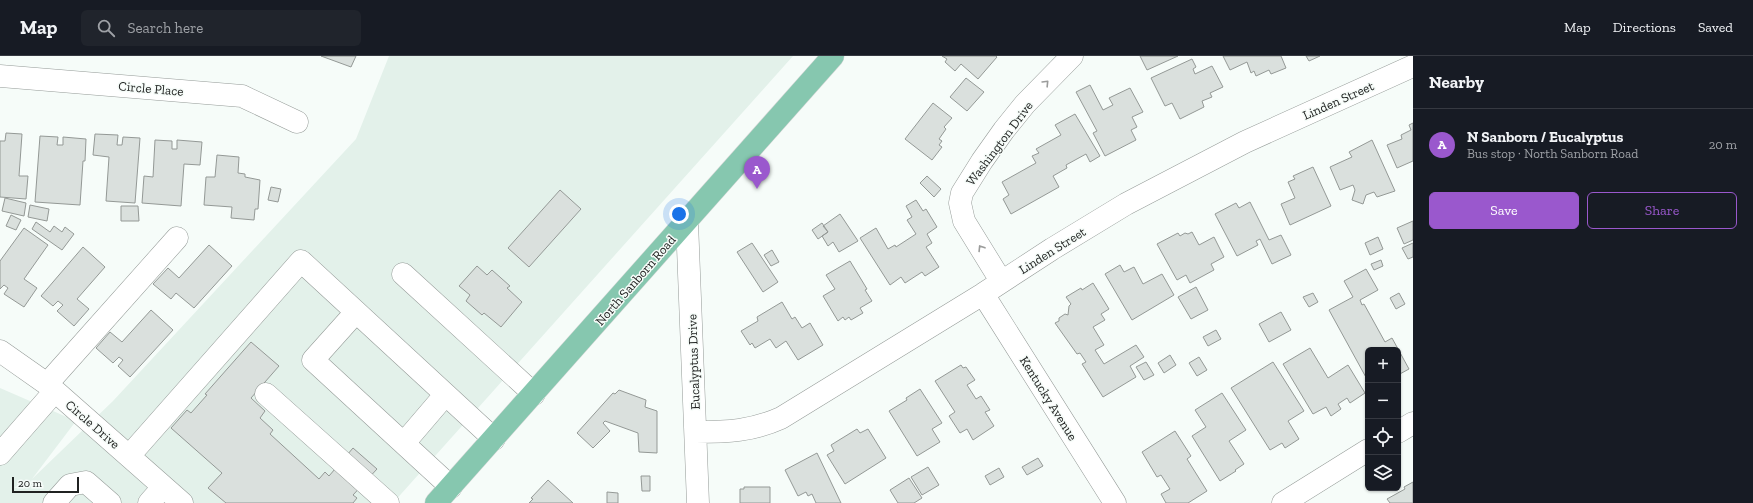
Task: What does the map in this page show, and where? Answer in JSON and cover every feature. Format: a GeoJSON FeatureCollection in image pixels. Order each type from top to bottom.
{"type":"FeatureCollection","features":[{"type":"Feature","properties":{"kind":"main road","name":"North Sanborn Road"},"geometry":{"type":"LineString","coordinates":[[436,503],[834,56]]}},
{"type":"Feature","properties":{"kind":"street","name":"Washington Drive"},"geometry":{"type":"LineString","coordinates":[[1001,282],[964,221],[960,203],[962,193],[1004,130],[1025,104],[1072,56]]}},
{"type":"Feature","properties":{"kind":"street","name":"Linden Street"},"geometry":{"type":"LineString","coordinates":[[696,432],[727,432],[754,428],[781,418],[1104,218],[1186,172],[1245,142],[1413,66]]}},
{"type":"Feature","properties":{"kind":"street","name":"Circle Place"},"geometry":{"type":"LineString","coordinates":[[0,76],[242,96],[297,122]]}},
{"type":"Feature","properties":{"kind":"street","name":"Eucalyptus Drive"},"geometry":{"type":"LineString","coordinates":[[687,222],[698,503]]}},
{"type":"Feature","properties":{"kind":"street"},"geometry":{"type":"LineString","coordinates":[[0,454],[51,387],[177,238]]}},
{"type":"Feature","properties":{"kind":"street"},"geometry":{"type":"LineString","coordinates":[[129,456],[301,261],[445,396],[494,439]]}},
{"type":"Feature","properties":{"kind":"street"},"geometry":{"type":"LineString","coordinates":[[403,274],[534,394]]}},
{"type":"Feature","properties":{"kind":"street","name":"Kentucky Avenue"},"geometry":{"type":"LineString","coordinates":[[983,294],[1115,503]]}},
{"type":"Feature","properties":{"kind":"street"},"geometry":{"type":"LineString","coordinates":[[356,312],[313,360],[451,487]]}},
{"type":"Feature","properties":{"kind":"street","name":"Circle Drive"},"geometry":{"type":"LineString","coordinates":[[0,351],[51,387],[182,503]]}},
{"type":"Feature","properties":{"kind":"street"},"geometry":{"type":"LineString","coordinates":[[266,394],[388,503]]}},
{"type":"Feature","properties":{"kind":"street"},"geometry":{"type":"LineString","coordinates":[[404,443],[445,396]]}},
{"type":"Feature","properties":{"kind":"street"},"geometry":{"type":"LineString","coordinates":[[1401,430],[1413,423]]}},
{"type":"Feature","properties":{"kind":"street"},"geometry":{"type":"LineString","coordinates":[[1283,503],[1365,452]]}},
{"type":"Feature","properties":{"kind":"street"},"geometry":{"type":"LineString","coordinates":[[54,503],[70,485],[86,482],[110,503]]}},
{"type":"Feature","properties":{"kind":"street"},"geometry":{"type":"LineString","coordinates":[[150,503],[163,487]]}},
{"type":"Feature","properties":{"kind":"shaded area"},"geometry":{"type":"Polygon","coordinates":[[[389,56],[793,56],[393,503],[0,503],[0,388],[76,421],[32,479],[113,401],[356,139],[389,56]]]}},
{"type":"Feature","properties":{"kind":"building"},"geometry":{"type":"Polygon","coordinates":[[[321,56],[356,56],[351,67],[321,56]]]}},
{"type":"Feature","properties":{"kind":"building"},"geometry":{"type":"Polygon","coordinates":[[[942,56],[997,57],[978,79],[961,64],[955,71],[945,62],[947,59],[942,56]]]}},
{"type":"Feature","properties":{"kind":"building"},"geometry":{"type":"Polygon","coordinates":[[[1140,56],[1178,56],[1147,70],[1140,56]]]}},
{"type":"Feature","properties":{"kind":"building"},"geometry":{"type":"Polygon","coordinates":[[[1223,56],[1281,56],[1286,68],[1271,74],[1269,70],[1256,76],[1254,71],[1251,73],[1247,62],[1230,70],[1223,56]]]}},
{"type":"Feature","properties":{"kind":"building"},"geometry":{"type":"Polygon","coordinates":[[[1306,56],[1320,56],[1309,61],[1306,56]]]}},
{"type":"Feature","properties":{"kind":"building"},"geometry":{"type":"Polygon","coordinates":[[[1192,59],[1196,67],[1193,69],[1195,74],[1212,66],[1223,87],[1210,93],[1212,97],[1202,101],[1204,107],[1180,119],[1172,103],[1165,106],[1151,78],[1192,59]]]}},
{"type":"Feature","properties":{"kind":"building"},"geometry":{"type":"Polygon","coordinates":[[[966,78],[984,92],[967,111],[950,97],[966,78]]]}},
{"type":"Feature","properties":{"kind":"building"},"geometry":{"type":"Polygon","coordinates":[[[1090,85],[1103,110],[1113,105],[1109,98],[1130,88],[1143,112],[1132,117],[1137,127],[1131,130],[1136,140],[1105,156],[1093,133],[1097,131],[1076,92],[1090,85]]]}},
{"type":"Feature","properties":{"kind":"building"},"geometry":{"type":"Polygon","coordinates":[[[933,103],[952,118],[944,127],[946,129],[939,139],[942,141],[939,145],[942,147],[932,160],[905,139],[933,103]]]}},
{"type":"Feature","properties":{"kind":"building"},"geometry":{"type":"Polygon","coordinates":[[[1075,114],[1100,156],[1090,162],[1086,154],[1066,165],[1067,168],[1053,176],[1059,187],[1011,214],[1003,199],[1009,195],[1002,182],[1036,163],[1032,156],[1039,153],[1036,149],[1061,135],[1055,125],[1075,114]]]}},
{"type":"Feature","properties":{"kind":"building"},"geometry":{"type":"Polygon","coordinates":[[[1413,123],[1413,161],[1397,168],[1387,145],[1402,139],[1401,135],[1411,130],[1409,125],[1413,123]]]}},
{"type":"Feature","properties":{"kind":"building"},"geometry":{"type":"Polygon","coordinates":[[[6,133],[22,134],[19,176],[28,176],[26,199],[0,197],[0,141],[5,141],[6,133]]]}},
{"type":"Feature","properties":{"kind":"building"},"geometry":{"type":"Polygon","coordinates":[[[95,134],[118,135],[117,145],[122,145],[123,137],[140,138],[135,203],[106,201],[109,157],[93,155],[95,134]]]}},
{"type":"Feature","properties":{"kind":"building"},"geometry":{"type":"Polygon","coordinates":[[[40,136],[58,137],[57,145],[63,145],[63,137],[86,139],[80,205],[35,202],[40,136]]]}},
{"type":"Feature","properties":{"kind":"building"},"geometry":{"type":"Polygon","coordinates":[[[155,140],[172,141],[172,149],[177,149],[177,140],[202,142],[200,165],[184,164],[181,206],[142,203],[144,176],[153,177],[155,140]]]}},
{"type":"Feature","properties":{"kind":"building"},"geometry":{"type":"Polygon","coordinates":[[[1372,140],[1395,191],[1377,197],[1374,192],[1366,195],[1363,204],[1352,200],[1355,190],[1353,185],[1340,190],[1330,167],[1352,157],[1349,152],[1372,140]]]}},
{"type":"Feature","properties":{"kind":"building"},"geometry":{"type":"Polygon","coordinates":[[[217,155],[239,157],[238,173],[245,174],[245,177],[260,180],[258,209],[255,209],[254,220],[231,218],[232,207],[204,205],[206,177],[215,177],[217,155]]]}},
{"type":"Feature","properties":{"kind":"building"},"geometry":{"type":"Polygon","coordinates":[[[1313,167],[1331,206],[1290,225],[1281,204],[1295,198],[1288,182],[1295,179],[1293,176],[1313,167]]]}},
{"type":"Feature","properties":{"kind":"building"},"geometry":{"type":"Polygon","coordinates":[[[927,176],[941,189],[934,197],[920,183],[927,176]]]}},
{"type":"Feature","properties":{"kind":"building"},"geometry":{"type":"Polygon","coordinates":[[[271,187],[281,189],[278,202],[268,200],[271,187]]]}},
{"type":"Feature","properties":{"kind":"building"},"geometry":{"type":"Polygon","coordinates":[[[560,190],[581,209],[529,267],[508,248],[560,190]]]}},
{"type":"Feature","properties":{"kind":"building"},"geometry":{"type":"Polygon","coordinates":[[[5,198],[26,203],[24,216],[2,211],[5,198]]]}},
{"type":"Feature","properties":{"kind":"building"},"geometry":{"type":"Polygon","coordinates":[[[916,200],[923,211],[926,209],[937,227],[927,234],[932,243],[926,247],[939,267],[925,276],[922,272],[905,283],[901,277],[890,285],[860,238],[876,228],[888,249],[895,245],[896,247],[916,234],[907,220],[912,217],[906,206],[916,200]]]}},
{"type":"Feature","properties":{"kind":"building"},"geometry":{"type":"Polygon","coordinates":[[[1250,202],[1269,240],[1281,235],[1291,255],[1272,264],[1260,239],[1256,241],[1258,245],[1237,256],[1215,214],[1236,203],[1239,208],[1250,202]]]}},
{"type":"Feature","properties":{"kind":"building"},"geometry":{"type":"Polygon","coordinates":[[[30,205],[49,209],[47,221],[28,217],[30,205]]]}},
{"type":"Feature","properties":{"kind":"building"},"geometry":{"type":"Polygon","coordinates":[[[121,206],[138,206],[139,221],[121,221],[121,206]]]}},
{"type":"Feature","properties":{"kind":"building"},"geometry":{"type":"Polygon","coordinates":[[[840,214],[858,241],[839,252],[833,242],[828,246],[822,236],[828,232],[823,226],[840,214]]]}},
{"type":"Feature","properties":{"kind":"building"},"geometry":{"type":"Polygon","coordinates":[[[11,215],[21,220],[16,230],[6,226],[11,215]]]}},
{"type":"Feature","properties":{"kind":"building"},"geometry":{"type":"Polygon","coordinates":[[[1413,221],[1413,240],[1404,244],[1397,228],[1413,221]]]}},
{"type":"Feature","properties":{"kind":"building"},"geometry":{"type":"Polygon","coordinates":[[[36,222],[50,232],[54,226],[62,232],[65,227],[74,234],[62,250],[32,229],[36,222]]]}},
{"type":"Feature","properties":{"kind":"building"},"geometry":{"type":"Polygon","coordinates":[[[822,223],[828,232],[818,239],[812,230],[822,223]]]}},
{"type":"Feature","properties":{"kind":"building"},"geometry":{"type":"Polygon","coordinates":[[[24,228],[48,245],[24,279],[37,288],[24,307],[4,294],[8,288],[4,285],[0,289],[0,261],[24,228]]]}},
{"type":"Feature","properties":{"kind":"building"},"geometry":{"type":"Polygon","coordinates":[[[1192,232],[1199,245],[1214,237],[1224,257],[1211,264],[1214,270],[1190,283],[1186,275],[1177,280],[1157,244],[1178,233],[1180,236],[1185,233],[1188,234],[1192,232]]]}},
{"type":"Feature","properties":{"kind":"building"},"geometry":{"type":"Polygon","coordinates":[[[1378,237],[1383,249],[1370,255],[1365,243],[1378,237]]]}},
{"type":"Feature","properties":{"kind":"building"},"geometry":{"type":"Polygon","coordinates":[[[752,243],[778,282],[763,292],[737,252],[752,243]]]}},
{"type":"Feature","properties":{"kind":"building"},"geometry":{"type":"Polygon","coordinates":[[[1413,243],[1413,257],[1408,259],[1402,248],[1413,243]]]}},
{"type":"Feature","properties":{"kind":"building"},"geometry":{"type":"Polygon","coordinates":[[[209,245],[232,266],[194,308],[176,293],[171,299],[153,284],[168,268],[179,278],[209,245]]]}},
{"type":"Feature","properties":{"kind":"building"},"geometry":{"type":"Polygon","coordinates":[[[83,247],[105,267],[77,299],[89,309],[74,326],[57,311],[63,305],[58,301],[53,306],[41,296],[83,247]]]}},
{"type":"Feature","properties":{"kind":"building"},"geometry":{"type":"Polygon","coordinates":[[[772,250],[779,262],[771,266],[764,255],[772,250]]]}},
{"type":"Feature","properties":{"kind":"building"},"geometry":{"type":"Polygon","coordinates":[[[1381,260],[1383,266],[1374,270],[1371,264],[1381,260]]]}},
{"type":"Feature","properties":{"kind":"building"},"geometry":{"type":"Polygon","coordinates":[[[850,261],[867,289],[865,290],[872,301],[860,308],[863,313],[851,320],[849,317],[845,320],[843,317],[838,321],[823,296],[835,289],[826,275],[850,261]]]}},
{"type":"Feature","properties":{"kind":"building"},"geometry":{"type":"Polygon","coordinates":[[[1120,265],[1124,272],[1134,267],[1143,284],[1162,274],[1174,295],[1132,320],[1105,274],[1120,265]]]}},
{"type":"Feature","properties":{"kind":"building"},"geometry":{"type":"Polygon","coordinates":[[[477,266],[487,275],[492,270],[510,286],[507,288],[522,302],[501,327],[484,313],[482,315],[466,301],[470,295],[459,286],[477,266]]]}},
{"type":"Feature","properties":{"kind":"building"},"geometry":{"type":"Polygon","coordinates":[[[1366,269],[1378,290],[1360,300],[1362,305],[1364,304],[1385,342],[1392,338],[1397,347],[1365,347],[1365,376],[1329,310],[1353,297],[1344,281],[1366,269]]]}},
{"type":"Feature","properties":{"kind":"building"},"geometry":{"type":"Polygon","coordinates":[[[1093,283],[1109,309],[1101,314],[1105,320],[1093,327],[1104,345],[1095,350],[1104,364],[1136,345],[1144,357],[1130,366],[1136,377],[1103,397],[1082,364],[1086,362],[1080,353],[1077,354],[1055,323],[1065,314],[1068,315],[1069,306],[1071,304],[1066,297],[1093,283]]]}},
{"type":"Feature","properties":{"kind":"building"},"geometry":{"type":"Polygon","coordinates":[[[1196,287],[1208,310],[1191,319],[1178,297],[1196,287]]]}},
{"type":"Feature","properties":{"kind":"building"},"geometry":{"type":"Polygon","coordinates":[[[1313,293],[1318,302],[1309,307],[1303,297],[1313,293]]]}},
{"type":"Feature","properties":{"kind":"building"},"geometry":{"type":"Polygon","coordinates":[[[1399,293],[1405,304],[1396,309],[1390,298],[1399,293]]]}},
{"type":"Feature","properties":{"kind":"building"},"geometry":{"type":"Polygon","coordinates":[[[782,302],[792,319],[795,317],[802,328],[810,323],[823,345],[798,360],[786,341],[776,348],[770,339],[755,348],[752,343],[750,345],[741,331],[758,321],[757,317],[782,302]]]}},
{"type":"Feature","properties":{"kind":"building"},"geometry":{"type":"Polygon","coordinates":[[[151,310],[173,330],[130,377],[118,366],[123,360],[119,357],[113,363],[96,348],[110,332],[122,342],[151,310]]]}},
{"type":"Feature","properties":{"kind":"building"},"geometry":{"type":"Polygon","coordinates":[[[1281,312],[1291,330],[1269,342],[1259,324],[1281,312]]]}},
{"type":"Feature","properties":{"kind":"building"},"geometry":{"type":"Polygon","coordinates":[[[1216,330],[1221,339],[1208,346],[1203,337],[1216,330]]]}},
{"type":"Feature","properties":{"kind":"building"},"geometry":{"type":"Polygon","coordinates":[[[251,342],[279,366],[251,398],[265,411],[260,418],[273,430],[270,434],[319,479],[325,472],[329,476],[353,448],[377,469],[353,495],[357,498],[353,503],[226,503],[208,488],[222,473],[171,428],[187,410],[191,413],[207,395],[205,394],[251,342]]]}},
{"type":"Feature","properties":{"kind":"building"},"geometry":{"type":"Polygon","coordinates":[[[1310,348],[1328,378],[1348,365],[1365,393],[1350,403],[1347,398],[1338,404],[1341,409],[1331,416],[1326,407],[1313,414],[1283,364],[1310,348]]]}},
{"type":"Feature","properties":{"kind":"building"},"geometry":{"type":"Polygon","coordinates":[[[1401,354],[1409,369],[1401,373],[1401,354]]]}},
{"type":"Feature","properties":{"kind":"building"},"geometry":{"type":"Polygon","coordinates":[[[1170,355],[1176,365],[1164,373],[1158,363],[1170,355]]]}},
{"type":"Feature","properties":{"kind":"building"},"geometry":{"type":"Polygon","coordinates":[[[1199,357],[1207,370],[1197,376],[1189,363],[1199,357]]]}},
{"type":"Feature","properties":{"kind":"building"},"geometry":{"type":"Polygon","coordinates":[[[1146,362],[1154,375],[1144,380],[1136,367],[1146,362]]]}},
{"type":"Feature","properties":{"kind":"building"},"geometry":{"type":"Polygon","coordinates":[[[1273,362],[1304,411],[1288,421],[1299,439],[1285,448],[1282,443],[1270,450],[1231,388],[1273,362]]]}},
{"type":"Feature","properties":{"kind":"building"},"geometry":{"type":"Polygon","coordinates":[[[961,365],[963,368],[966,367],[975,380],[967,385],[976,399],[981,396],[990,410],[985,412],[994,426],[973,440],[967,429],[960,433],[949,416],[955,412],[935,381],[961,365]]]}},
{"type":"Feature","properties":{"kind":"building"},"geometry":{"type":"Polygon","coordinates":[[[920,389],[942,423],[932,429],[940,442],[917,456],[889,411],[907,400],[906,398],[920,389]]]}},
{"type":"Feature","properties":{"kind":"building"},"geometry":{"type":"Polygon","coordinates":[[[619,390],[646,400],[645,407],[657,411],[657,453],[639,452],[638,433],[605,421],[603,423],[610,431],[593,448],[577,433],[613,393],[615,394],[619,390]]]}},
{"type":"Feature","properties":{"kind":"building"},"geometry":{"type":"Polygon","coordinates":[[[1222,393],[1246,430],[1229,441],[1244,464],[1220,481],[1192,436],[1206,427],[1195,410],[1222,393]]]}},
{"type":"Feature","properties":{"kind":"building"},"geometry":{"type":"Polygon","coordinates":[[[857,429],[860,433],[868,429],[886,458],[845,484],[827,455],[834,451],[831,445],[857,429]]]}},
{"type":"Feature","properties":{"kind":"building"},"geometry":{"type":"Polygon","coordinates":[[[1175,431],[1191,456],[1187,459],[1207,491],[1188,503],[1166,503],[1161,494],[1170,489],[1161,475],[1157,477],[1142,452],[1175,431]]]}},
{"type":"Feature","properties":{"kind":"building"},"geometry":{"type":"Polygon","coordinates":[[[817,453],[841,503],[816,503],[812,494],[808,496],[806,492],[798,496],[785,470],[817,453]]]}},
{"type":"Feature","properties":{"kind":"building"},"geometry":{"type":"Polygon","coordinates":[[[1038,458],[1043,466],[1027,475],[1022,467],[1038,458]]]}},
{"type":"Feature","properties":{"kind":"building"},"geometry":{"type":"Polygon","coordinates":[[[928,467],[939,485],[922,495],[911,477],[928,467]]]}},
{"type":"Feature","properties":{"kind":"building"},"geometry":{"type":"Polygon","coordinates":[[[999,468],[1004,477],[990,485],[985,476],[999,468]]]}},
{"type":"Feature","properties":{"kind":"building"},"geometry":{"type":"Polygon","coordinates":[[[641,476],[650,476],[650,491],[642,491],[641,476]]]}},
{"type":"Feature","properties":{"kind":"building"},"geometry":{"type":"Polygon","coordinates":[[[909,478],[922,498],[914,503],[898,503],[890,490],[909,478]]]}},
{"type":"Feature","properties":{"kind":"building"},"geometry":{"type":"Polygon","coordinates":[[[548,480],[573,503],[529,503],[533,499],[531,498],[548,480]]]}},
{"type":"Feature","properties":{"kind":"building"},"geometry":{"type":"Polygon","coordinates":[[[1413,482],[1413,503],[1390,503],[1387,499],[1405,489],[1404,487],[1413,482]]]}},
{"type":"Feature","properties":{"kind":"building"},"geometry":{"type":"Polygon","coordinates":[[[744,487],[770,487],[770,503],[740,503],[740,489],[744,489],[744,487]]]}},
{"type":"Feature","properties":{"kind":"building"},"geometry":{"type":"Polygon","coordinates":[[[607,492],[618,493],[618,503],[607,503],[607,492]]]}},
{"type":"Feature","properties":{"kind":"place","name":"N Sanborn / Eucalyptus"},"geometry":{"type":"Point","coordinates":[757,189]}}]}
